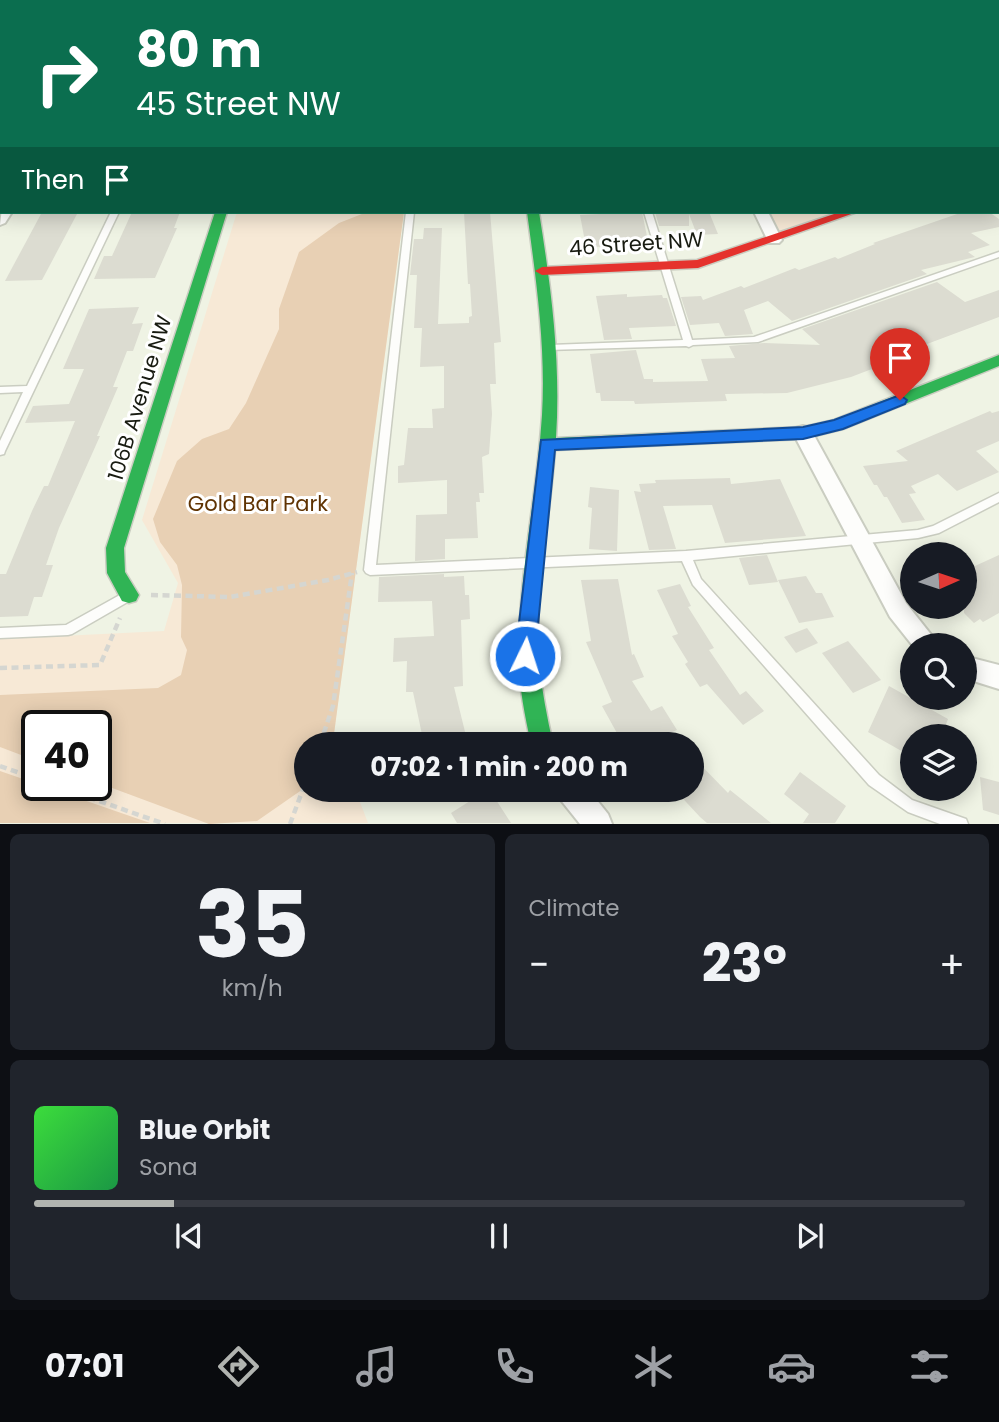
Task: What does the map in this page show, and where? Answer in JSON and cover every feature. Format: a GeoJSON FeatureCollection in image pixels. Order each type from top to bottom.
{"type":"FeatureCollection","features":[{"type":"Feature","properties":{"kind":"street","name":"106B Avenue NW"},"geometry":{"type":"LineString","coordinates":[[129,595],[117,579],[113,565],[115,548],[220,214]]}},
{"type":"Feature","properties":{"kind":"street"},"geometry":{"type":"LineString","coordinates":[[533,214],[550,348],[547,444],[525,656],[531,705],[539,732]]}},
{"type":"Feature","properties":{"kind":"street"},"geometry":{"type":"LineString","coordinates":[[762,214],[774,240]]}},
{"type":"Feature","properties":{"kind":"street","name":"46 Street NW"},"geometry":{"type":"LineString","coordinates":[[542,271],[664,267],[709,262],[846,214]]}},
{"type":"Feature","properties":{"kind":"street"},"geometry":{"type":"LineString","coordinates":[[547,444],[803,433],[837,425],[999,360]]}},
{"type":"Feature","properties":{"kind":"street"},"geometry":{"type":"LineString","coordinates":[[803,433],[898,610],[917,633]]}},
{"type":"Feature","properties":{"kind":"street"},"geometry":{"type":"LineString","coordinates":[[977,671],[994,676]]}},
{"type":"Feature","properties":{"kind":"street"},"geometry":{"type":"LineString","coordinates":[[580,802],[598,824]]}},
{"type":"Feature","properties":{"kind":"lane"},"geometry":{"type":"LineString","coordinates":[[0,451],[115,214]]}},
{"type":"Feature","properties":{"kind":"lane"},"geometry":{"type":"LineString","coordinates":[[410,214],[370,569],[686,556],[860,540],[935,530],[999,497]]}},
{"type":"Feature","properties":{"kind":"lane"},"geometry":{"type":"LineString","coordinates":[[649,214],[689,344]]}},
{"type":"Feature","properties":{"kind":"lane"},"geometry":{"type":"LineString","coordinates":[[550,348],[745,342],[764,338],[999,254]]}},
{"type":"Feature","properties":{"kind":"lane"},"geometry":{"type":"LineString","coordinates":[[0,390],[30,389]]}},
{"type":"Feature","properties":{"kind":"lane"},"geometry":{"type":"LineString","coordinates":[[686,556],[697,582],[874,780],[908,805],[961,824]]}},
{"type":"Feature","properties":{"kind":"lane"},"geometry":{"type":"LineString","coordinates":[[0,633],[68,630],[129,595]]}},
{"type":"Feature","properties":{"kind":"path"},"geometry":{"type":"LineString","coordinates":[[0,668],[100,665],[129,595],[230,597],[328,580],[370,569]]}},
{"type":"Feature","properties":{"kind":"path"},"geometry":{"type":"LineString","coordinates":[[324,732],[333,706],[352,573]]}},
{"type":"Feature","properties":{"kind":"path"},"geometry":{"type":"LineString","coordinates":[[0,766],[21,773]]}},
{"type":"Feature","properties":{"kind":"path"},"geometry":{"type":"LineString","coordinates":[[99,801],[165,824]]}},
{"type":"Feature","properties":{"kind":"path"},"geometry":{"type":"LineString","coordinates":[[290,824],[298,802]]}},
{"type":"Feature","properties":{"kind":"green space","name":"Gold Bar Park"},"geometry":{"type":"Polygon","coordinates":[[[236,214],[404,214],[334,732],[294,732],[294,802],[360,802],[368,823],[0,823],[0,639],[164,631],[178,583],[142,520],[236,214]]]}},
{"type":"Feature","properties":{"kind":"green space","name":"Gold Bar Park"},"geometry":{"type":"Polygon","coordinates":[[[362,214],[404,214],[334,732],[294,732],[294,795],[257,821],[209,824],[112,788],[112,710],[21,710],[21,755],[0,747],[0,695],[158,688],[181,675],[187,650],[181,637],[182,585],[177,565],[160,542],[153,519],[177,461],[202,439],[229,429],[246,403],[279,329],[279,309],[299,252],[339,223],[362,214]]]}},
{"type":"Feature","properties":{"kind":"green space"},"geometry":{"type":"Polygon","coordinates":[[[762,214],[846,214],[774,240],[762,214]]]}},
{"type":"Feature","properties":{"kind":"green space"},"geometry":{"type":"Polygon","coordinates":[[[0,771],[21,778],[21,801],[87,801],[150,823],[0,823],[0,771]]]}},
{"type":"Feature","properties":{"kind":"building"},"geometry":{"type":"Polygon","coordinates":[[[41,214],[77,214],[42,280],[5,281],[41,214]]]}},
{"type":"Feature","properties":{"kind":"building"},"geometry":{"type":"Polygon","coordinates":[[[131,214],[179,214],[174,228],[177,228],[155,278],[94,279],[104,256],[112,256],[131,214]]]}},
{"type":"Feature","properties":{"kind":"building"},"geometry":{"type":"Polygon","coordinates":[[[464,214],[490,214],[501,342],[494,343],[496,384],[490,384],[492,414],[489,454],[482,457],[484,493],[479,493],[480,502],[476,502],[478,538],[445,539],[445,559],[415,561],[416,515],[447,514],[447,480],[398,483],[398,466],[404,465],[408,428],[433,428],[432,409],[444,408],[444,366],[420,367],[422,328],[414,328],[417,275],[410,275],[414,239],[423,239],[424,228],[442,228],[438,324],[469,323],[469,317],[472,316],[464,214]]]}},
{"type":"Feature","properties":{"kind":"building"},"geometry":{"type":"Polygon","coordinates":[[[642,214],[649,246],[586,247],[580,215],[642,214]]]}},
{"type":"Feature","properties":{"kind":"building"},"geometry":{"type":"Polygon","coordinates":[[[656,214],[689,214],[689,226],[659,226],[656,214]]]}},
{"type":"Feature","properties":{"kind":"building"},"geometry":{"type":"Polygon","coordinates":[[[689,214],[710,214],[718,234],[697,235],[689,214]]]}},
{"type":"Feature","properties":{"kind":"building"},"geometry":{"type":"Polygon","coordinates":[[[957,214],[992,214],[999,219],[999,227],[971,233],[990,245],[968,252],[975,257],[921,270],[927,274],[792,321],[768,301],[744,310],[753,334],[725,336],[719,323],[690,325],[681,297],[701,296],[703,300],[741,286],[744,288],[795,268],[799,270],[835,257],[838,259],[875,244],[873,243],[957,214]]]}},
{"type":"Feature","properties":{"kind":"building"},"geometry":{"type":"Polygon","coordinates":[[[937,282],[965,302],[999,290],[999,317],[903,353],[910,359],[881,370],[877,367],[851,377],[787,393],[725,394],[727,401],[635,404],[634,401],[601,401],[600,393],[596,393],[590,354],[636,350],[644,379],[653,379],[653,382],[708,381],[701,359],[735,358],[729,346],[764,343],[820,345],[802,329],[937,282]]]}},
{"type":"Feature","properties":{"kind":"building"},"geometry":{"type":"Polygon","coordinates":[[[627,294],[627,297],[662,295],[667,298],[676,326],[629,328],[632,339],[604,340],[596,296],[627,294]]]}},
{"type":"Feature","properties":{"kind":"building"},"geometry":{"type":"Polygon","coordinates":[[[139,307],[132,324],[143,323],[133,351],[127,351],[113,387],[118,387],[97,436],[100,436],[59,528],[46,565],[53,565],[42,597],[34,597],[28,616],[0,617],[0,574],[6,574],[32,511],[44,486],[48,486],[75,421],[25,423],[33,406],[69,404],[84,369],[63,369],[89,309],[139,307]]]}},
{"type":"Feature","properties":{"kind":"building"},"geometry":{"type":"Polygon","coordinates":[[[990,411],[999,411],[999,441],[976,451],[999,472],[957,491],[938,474],[911,486],[916,493],[909,494],[925,520],[902,523],[887,497],[874,485],[863,466],[908,461],[896,451],[990,411]]]}},
{"type":"Feature","properties":{"kind":"building"},"geometry":{"type":"Polygon","coordinates":[[[730,478],[731,484],[780,479],[806,536],[725,543],[712,505],[663,506],[676,549],[649,550],[634,491],[641,492],[639,484],[656,483],[655,480],[730,478]]]}},
{"type":"Feature","properties":{"kind":"building"},"geometry":{"type":"Polygon","coordinates":[[[590,487],[619,490],[617,551],[589,549],[592,508],[588,507],[590,487]]]}},
{"type":"Feature","properties":{"kind":"building"},"geometry":{"type":"Polygon","coordinates":[[[767,555],[778,582],[749,585],[739,558],[767,555]]]}},
{"type":"Feature","properties":{"kind":"building"},"geometry":{"type":"Polygon","coordinates":[[[999,555],[999,613],[983,622],[980,619],[974,623],[971,620],[977,619],[977,565],[999,555]]]}},
{"type":"Feature","properties":{"kind":"building"},"geometry":{"type":"Polygon","coordinates":[[[444,574],[444,577],[464,576],[465,595],[469,595],[470,619],[461,620],[463,686],[454,687],[465,732],[421,732],[413,692],[406,692],[407,661],[393,662],[394,638],[434,636],[432,601],[378,602],[379,577],[444,574]]]}},
{"type":"Feature","properties":{"kind":"building"},"geometry":{"type":"Polygon","coordinates":[[[806,576],[816,593],[822,593],[834,617],[799,623],[778,580],[806,576]]]}},
{"type":"Feature","properties":{"kind":"building"},"geometry":{"type":"Polygon","coordinates":[[[618,579],[632,655],[634,654],[644,677],[632,681],[651,711],[662,706],[677,730],[616,732],[602,706],[612,702],[586,642],[591,641],[581,580],[618,579]]]}},
{"type":"Feature","properties":{"kind":"building"},"geometry":{"type":"Polygon","coordinates":[[[680,584],[691,606],[688,607],[714,648],[709,650],[740,695],[746,691],[764,711],[743,725],[707,684],[700,687],[672,636],[678,634],[657,590],[680,584]]]}},
{"type":"Feature","properties":{"kind":"building"},"geometry":{"type":"Polygon","coordinates":[[[807,628],[818,643],[796,653],[784,637],[807,628]]]}},
{"type":"Feature","properties":{"kind":"building"},"geometry":{"type":"Polygon","coordinates":[[[848,641],[881,680],[853,693],[822,653],[848,641]]]}},
{"type":"Feature","properties":{"kind":"building"},"geometry":{"type":"Polygon","coordinates":[[[889,686],[900,692],[900,710],[932,710],[948,719],[946,724],[900,724],[900,750],[868,732],[889,686]]]}},
{"type":"Feature","properties":{"kind":"building"},"geometry":{"type":"Polygon","coordinates":[[[704,768],[728,793],[730,790],[771,823],[707,823],[686,802],[704,802],[704,768]]]}},
{"type":"Feature","properties":{"kind":"building"},"geometry":{"type":"Polygon","coordinates":[[[800,772],[846,806],[835,823],[803,823],[809,814],[784,794],[800,772]]]}},
{"type":"Feature","properties":{"kind":"building"},"geometry":{"type":"Polygon","coordinates":[[[980,777],[999,782],[999,815],[983,810],[980,777]]]}},
{"type":"Feature","properties":{"kind":"building"},"geometry":{"type":"Polygon","coordinates":[[[468,802],[497,802],[511,823],[457,823],[451,813],[468,802]]]}},
{"type":"Feature","properties":{"kind":"traffic: fast"},"geometry":{"type":"LineString","coordinates":[[129,595],[116,573],[115,548],[220,214]]}},
{"type":"Feature","properties":{"kind":"traffic: fast"},"geometry":{"type":"LineString","coordinates":[[533,214],[546,312],[551,388],[547,454],[529,620],[529,662],[539,732]]}},
{"type":"Feature","properties":{"kind":"traffic: fast"},"geometry":{"type":"LineString","coordinates":[[547,444],[803,433],[837,425],[999,360]]}},
{"type":"Feature","properties":{"kind":"traffic: jam"},"geometry":{"type":"LineString","coordinates":[[542,271],[698,264],[845,214]]}},
{"type":"Feature","properties":{"kind":"route"},"geometry":{"type":"LineString","coordinates":[[525,656],[547,444],[803,433],[837,425],[900,400]]}}]}
